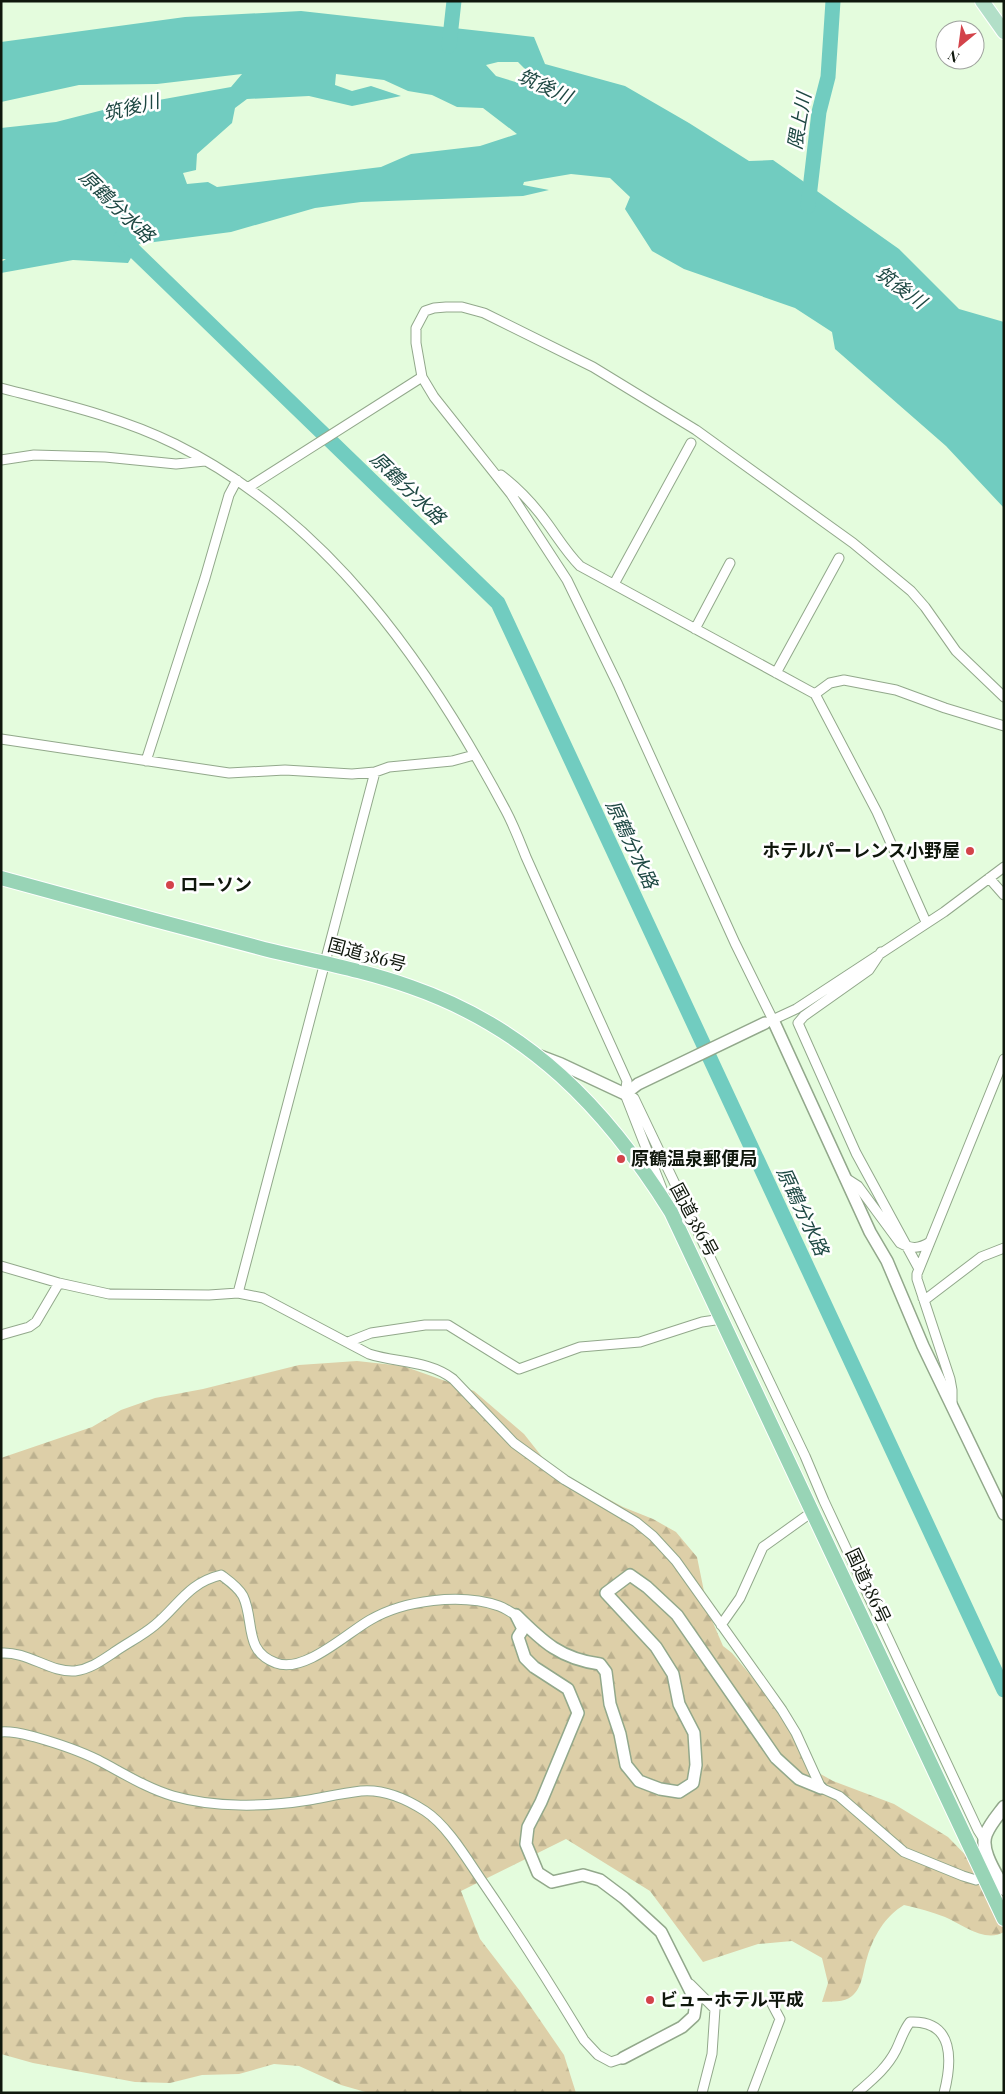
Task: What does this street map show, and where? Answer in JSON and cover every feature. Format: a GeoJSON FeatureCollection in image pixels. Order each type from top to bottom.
{"type":"FeatureCollection","features":[{"type":"Feature","properties":{"kind":"highway","name":"国道386号"},"geometry":{"type":"LineString","coordinates":[[1,878],[409,986],[430,994],[492,1026],[536,1054],[587,1099],[634,1156],[671,1212],[1004,1918]]}},
{"type":"Feature","properties":{"kind":"main road"},"geometry":{"type":"LineString","coordinates":[[982,1],[1004,32]]}},
{"type":"Feature","properties":{"kind":"main road"},"geometry":{"type":"LineString","coordinates":[[1004,1807],[986,1837],[988,1858],[1004,1889]]}},
{"type":"Feature","properties":{"kind":"street"},"geometry":{"type":"LineString","coordinates":[[1004,697],[956,651],[925,606],[911,592],[853,543],[696,430],[593,367],[484,313],[462,308],[446,307],[425,311],[416,328],[419,378],[493,469],[534,527],[566,580],[618,685],[769,1022],[870,1232],[886,1261],[923,1346],[1004,1514]]}},
{"type":"Feature","properties":{"kind":"street"},"geometry":{"type":"LineString","coordinates":[[251,485],[419,378]]}},
{"type":"Feature","properties":{"kind":"street"},"geometry":{"type":"LineString","coordinates":[[1,388],[110,418],[174,444],[237,480],[251,485],[316,544],[388,623],[437,691],[508,813],[616,1054],[627,1081],[625,1094],[671,1212]]}},
{"type":"Feature","properties":{"kind":"street"},"geometry":{"type":"LineString","coordinates":[[614,584],[692,443]]}},
{"type":"Feature","properties":{"kind":"street"},"geometry":{"type":"LineString","coordinates":[[1,460],[34,455],[105,457],[176,464],[205,461]]}},
{"type":"Feature","properties":{"kind":"street"},"geometry":{"type":"LineString","coordinates":[[493,469],[512,483],[527,499],[547,522],[571,558],[580,566],[814,694],[877,812],[926,922]]}},
{"type":"Feature","properties":{"kind":"street"},"geometry":{"type":"LineString","coordinates":[[146,761],[205,578],[229,495],[237,480]]}},
{"type":"Feature","properties":{"kind":"street"},"geometry":{"type":"LineString","coordinates":[[776,673],[839,558]]}},
{"type":"Feature","properties":{"kind":"street"},"geometry":{"type":"LineString","coordinates":[[695,628],[730,563]]}},
{"type":"Feature","properties":{"kind":"street"},"geometry":{"type":"LineString","coordinates":[[814,694],[830,683],[844,680],[896,690],[945,708],[1004,726]]}},
{"type":"Feature","properties":{"kind":"street"},"geometry":{"type":"LineString","coordinates":[[1,739],[228,773],[285,770],[352,774],[375,772],[390,767],[452,761],[474,755]]}},
{"type":"Feature","properties":{"kind":"street"},"geometry":{"type":"LineString","coordinates":[[238,1293],[375,772]]}},
{"type":"Feature","properties":{"kind":"street"},"geometry":{"type":"LineString","coordinates":[[625,1094],[638,1084],[796,1009],[926,922],[944,912],[1004,867]]}},
{"type":"Feature","properties":{"kind":"street"},"geometry":{"type":"LineString","coordinates":[[989,878],[1004,896]]}},
{"type":"Feature","properties":{"kind":"street"},"geometry":{"type":"LineString","coordinates":[[881,952],[869,970],[804,1016],[798,1023],[856,1153],[909,1247],[918,1267]]}},
{"type":"Feature","properties":{"kind":"street"},"geometry":{"type":"LineString","coordinates":[[536,1054],[634,1098],[805,1456],[824,1501],[974,1822],[986,1837]]}},
{"type":"Feature","properties":{"kind":"street"},"geometry":{"type":"LineString","coordinates":[[952,1403],[950,1379],[917,1279],[918,1267],[1004,1059]]}},
{"type":"Feature","properties":{"kind":"street"},"geometry":{"type":"LineString","coordinates":[[844,1177],[858,1186],[896,1239],[909,1247],[918,1248],[930,1241]]}},
{"type":"Feature","properties":{"kind":"street"},"geometry":{"type":"LineString","coordinates":[[923,1298],[926,1300],[981,1257],[1004,1248]]}},
{"type":"Feature","properties":{"kind":"street"},"geometry":{"type":"LineString","coordinates":[[1,1266],[59,1283],[110,1294],[209,1295],[238,1293],[263,1298],[382,1358],[420,1364],[443,1372],[453,1379],[514,1443],[525,1452],[565,1480],[636,1522],[653,1536],[676,1561],[782,1710],[796,1733],[821,1788]]}},
{"type":"Feature","properties":{"kind":"street"},"geometry":{"type":"LineString","coordinates":[[1,1335],[29,1327],[36,1322],[59,1283]]}},
{"type":"Feature","properties":{"kind":"street"},"geometry":{"type":"LineString","coordinates":[[348,1342],[371,1332],[425,1325],[448,1325],[519,1369],[580,1347],[640,1342],[702,1322],[722,1319]]}},
{"type":"Feature","properties":{"kind":"street"},"geometry":{"type":"LineString","coordinates":[[721,1625],[740,1598],[763,1547],[812,1512]]}},
{"type":"Feature","properties":{"kind":"street"},"geometry":{"type":"LineString","coordinates":[[1,1653],[21,1655],[62,1670],[75,1671],[96,1665],[147,1631],[206,1578],[221,1575],[242,1594],[247,1607],[253,1643],[259,1653],[276,1664],[289,1665],[301,1662],[320,1653],[371,1619],[390,1610],[419,1602],[442,1600],[474,1601],[499,1606],[516,1615],[535,1634],[562,1654],[579,1661],[600,1664],[606,1672],[610,1704],[620,1734],[626,1765],[639,1781],[660,1789],[679,1792],[692,1783],[696,1765],[694,1733],[679,1704],[673,1674],[656,1647],[606,1593],[630,1575],[677,1615],[776,1758],[799,1779],[839,1796],[904,1852],[963,1876],[976,1880],[985,1877]]}},
{"type":"Feature","properties":{"kind":"street"},"geometry":{"type":"LineString","coordinates":[[1,1732],[11,1731],[57,1743],[98,1760],[144,1786],[174,1796],[202,1802],[259,1804],[308,1800],[363,1791],[380,1791],[399,1796],[426,1811],[442,1827],[528,1950],[584,2040],[592,2051],[611,2062],[623,2058],[682,2027],[694,2016],[696,2002],[661,1932],[624,1898],[600,1880],[583,1875],[552,1882],[538,1873],[526,1844],[528,1826],[541,1802],[578,1713],[568,1689],[534,1667],[525,1658],[518,1637],[523,1629],[516,1615]]}},
{"type":"Feature","properties":{"kind":"street"},"geometry":{"type":"LineString","coordinates":[[684,1979],[715,2009],[712,2054],[702,2093]]}},
{"type":"Feature","properties":{"kind":"street"},"geometry":{"type":"LineString","coordinates":[[752,2093],[780,2019],[772,2004]]}},
{"type":"Feature","properties":{"kind":"street"},"geometry":{"type":"LineString","coordinates":[[857,2093],[885,2068],[905,2028],[910,2022],[920,2022],[939,2032],[948,2043],[950,2072],[944,2093]]}},
{"type":"Feature","properties":{"kind":"green space"},"geometry":{"type":"Polygon","coordinates":[[[357,1361],[403,1366],[474,1391],[524,1434],[543,1458],[566,1476],[623,1507],[653,1519],[676,1532],[697,1557],[708,1611],[723,1646],[732,1653],[763,1690],[817,1772],[833,1781],[894,1804],[948,1837],[981,1871],[1004,1910],[1004,1932],[997,1935],[989,1935],[974,1932],[945,1917],[904,1905],[891,1915],[876,1935],[861,1983],[856,1992],[845,2000],[822,2002],[828,1983],[822,1958],[792,1941],[758,1944],[703,1962],[650,1891],[566,1839],[461,1891],[480,1939],[520,1991],[564,2055],[576,2093],[369,2093],[341,2085],[299,2066],[274,2064],[239,2074],[202,2075],[170,2083],[135,2082],[33,2063],[1,2054],[1,1458],[92,1427],[121,1410],[155,1398],[203,1389],[299,1365],[357,1361]]]}},
{"type":"Feature","properties":{"kind":"water","name":"筑後川"},"geometry":{"type":"Polygon","coordinates":[[[301,11],[534,37],[545,64],[625,86],[749,161],[773,160],[899,249],[959,309],[1004,322],[1004,508],[946,446],[835,349],[832,332],[795,308],[684,269],[652,251],[625,209],[630,197],[610,178],[571,174],[524,182],[523,185],[549,190],[523,196],[361,202],[315,208],[231,232],[139,244],[128,263],[73,260],[1,273],[1,262],[6,259],[1,259],[1,128],[56,122],[103,110],[231,87],[242,74],[157,84],[79,85],[1,102],[1,42],[185,17],[301,11]],[[498,62],[486,65],[496,76],[542,90],[543,80],[518,62],[498,62]],[[336,74],[335,85],[352,91],[371,86],[401,96],[352,106],[309,96],[247,99],[235,108],[232,123],[197,154],[196,170],[183,173],[187,184],[208,182],[217,187],[381,167],[411,154],[480,146],[517,134],[483,108],[457,107],[432,95],[408,91],[384,80],[336,74]]]}},
{"type":"Feature","properties":{"kind":"waterway"},"geometry":{"type":"LineString","coordinates":[[449,46],[454,1]]}},
{"type":"Feature","properties":{"kind":"waterway","name":"隈上川"},"geometry":{"type":"LineString","coordinates":[[808,206],[819,112],[828,77],[833,1]]}},
{"type":"Feature","properties":{"kind":"waterway","name":"原鶴分水路"},"geometry":{"type":"LineString","coordinates":[[121,238],[498,603],[1004,1690]]}},
{"type":"Feature","properties":{"kind":"place","name":"ホテルパーレンス小野屋"},"geometry":{"type":"Point","coordinates":[970,851]}},
{"type":"Feature","properties":{"kind":"place","name":"ローソン"},"geometry":{"type":"Point","coordinates":[170,885]}},
{"type":"Feature","properties":{"kind":"place","name":"原鶴温泉郵便局"},"geometry":{"type":"Point","coordinates":[621,1159]}},
{"type":"Feature","properties":{"kind":"place","name":"ビューホテル平成"},"geometry":{"type":"Point","coordinates":[650,2000]}}]}
